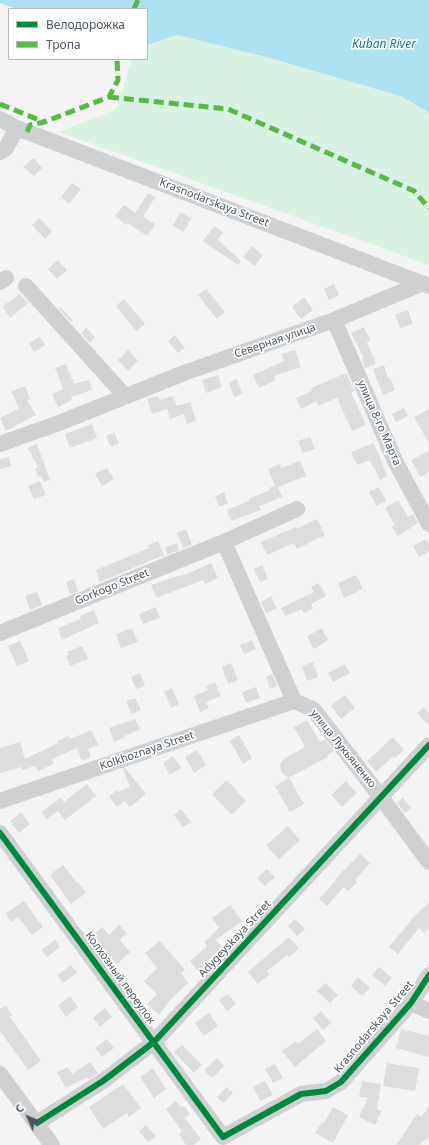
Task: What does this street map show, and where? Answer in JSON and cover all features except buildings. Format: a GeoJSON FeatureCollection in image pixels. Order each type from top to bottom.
{"type":"FeatureCollection","features":[{"type":"Feature","properties":{"kind":"street","name":"Krasnodarskaya Street"},"geometry":{"type":"LineString","coordinates":[[0,119],[17,128],[426,284]]}},
{"type":"Feature","properties":{"kind":"street"},"geometry":{"type":"LineString","coordinates":[[0,152],[6,148],[17,128]]}},
{"type":"Feature","properties":{"kind":"street","name":"Северная улица"},"geometry":{"type":"LineString","coordinates":[[0,444],[59,423],[184,372],[334,320],[426,284]]}},
{"type":"Feature","properties":{"kind":"street"},"geometry":{"type":"LineString","coordinates":[[26,286],[125,396]]}},
{"type":"Feature","properties":{"kind":"street","name":"улица 8-го Марта"},"geometry":{"type":"LineString","coordinates":[[334,320],[396,463],[429,524]]}},
{"type":"Feature","properties":{"kind":"street","name":"Gorkogo Street"},"geometry":{"type":"LineString","coordinates":[[0,633],[224,542],[296,509]]}},
{"type":"Feature","properties":{"kind":"street"},"geometry":{"type":"LineString","coordinates":[[224,542],[294,701]]}},
{"type":"Feature","properties":{"kind":"street","name":"улица Лукьяненко"},"geometry":{"type":"LineString","coordinates":[[294,701],[314,709],[429,862]]}},
{"type":"Feature","properties":{"kind":"street","name":"Kolkhoznaya Street"},"geometry":{"type":"LineString","coordinates":[[0,801],[294,701]]}},
{"type":"Feature","properties":{"kind":"street","name":"Adygeyskaya Street"},"geometry":{"type":"LineString","coordinates":[[37,1123],[103,1082],[154,1042],[380,796],[429,745]]}},
{"type":"Feature","properties":{"kind":"street","name":"Колхозный переулок"},"geometry":{"type":"LineString","coordinates":[[0,832],[223,1137]]}},
{"type":"Feature","properties":{"kind":"street","name":"Krasnodarskaya Street"},"geometry":{"type":"LineString","coordinates":[[223,1137],[301,1094],[326,1091],[341,1082],[411,1003],[429,975]]}},
{"type":"Feature","properties":{"kind":"street"},"geometry":{"type":"LineString","coordinates":[[411,1003],[429,1011]]}},
{"type":"Feature","properties":{"kind":"street"},"geometry":{"type":"LineString","coordinates":[[0,1074],[52,1145]]}},
{"type":"Feature","properties":{"kind":"green space"},"geometry":{"type":"Polygon","coordinates":[[[177,35],[270,58],[403,97],[429,113],[429,266],[59,132],[116,109],[132,60],[148,60],[148,45],[177,35]]]}},
{"type":"Feature","properties":{"kind":"water","name":"Kuban River"},"geometry":{"type":"Polygon","coordinates":[[[0,0],[429,0],[429,113],[403,97],[270,58],[177,35],[148,45],[148,8],[13,8],[0,3],[0,0]]]}},
{"type":"Feature","properties":{"kind":"marked path"},"geometry":{"type":"LineString","coordinates":[[134,8],[138,0]]}},
{"type":"Feature","properties":{"kind":"marked path"},"geometry":{"type":"LineString","coordinates":[[27,132],[30,125],[44,122],[109,97],[118,80],[117,60]]}},
{"type":"Feature","properties":{"kind":"marked path"},"geometry":{"type":"LineString","coordinates":[[109,97],[228,109],[414,191],[429,208]]}},
{"type":"Feature","properties":{"kind":"marked path"},"geometry":{"type":"LineString","coordinates":[[0,104],[44,122]]}},
{"type":"Feature","properties":{"kind":"cycle path"},"geometry":{"type":"LineString","coordinates":[[37,1123],[103,1081],[154,1042],[429,745]]}},
{"type":"Feature","properties":{"kind":"cycle path"},"geometry":{"type":"LineString","coordinates":[[0,833],[223,1137],[301,1094],[326,1091],[341,1082],[411,1003],[429,975]]}}]}
